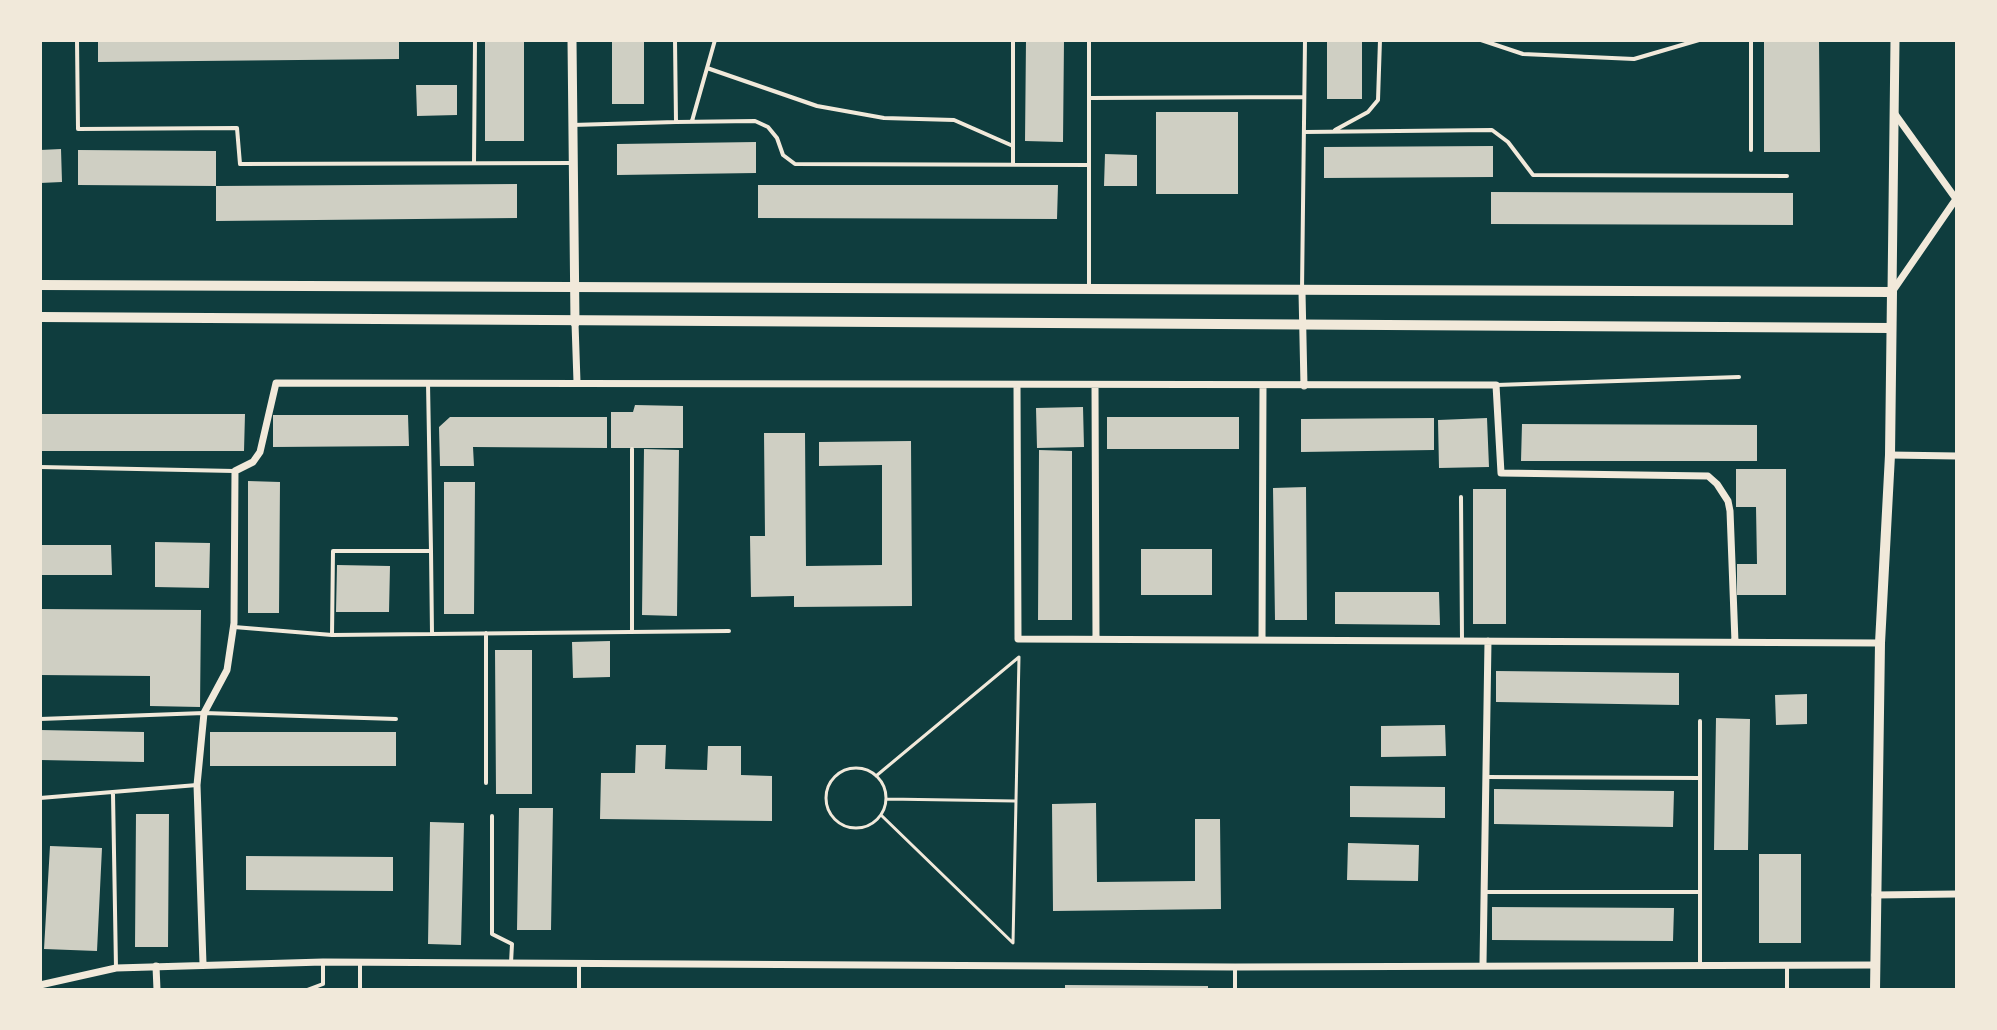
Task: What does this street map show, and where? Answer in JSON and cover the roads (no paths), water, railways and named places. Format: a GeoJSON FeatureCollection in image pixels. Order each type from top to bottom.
{"type":"FeatureCollection","features":[{"type":"Feature","properties":{"kind":"main road"},"geometry":{"type":"LineString","coordinates":[[40,285],[1892,292],[1890,455],[1880,643],[1875,990]]}},
{"type":"Feature","properties":{"kind":"main road"},"geometry":{"type":"LineString","coordinates":[[40,317],[575,323],[1891,328]]}},
{"type":"Feature","properties":{"kind":"street"},"geometry":{"type":"LineString","coordinates":[[572,40],[577,382]]}},
{"type":"Feature","properties":{"kind":"street"},"geometry":{"type":"LineString","coordinates":[[1892,292],[1895,40]]}},
{"type":"Feature","properties":{"kind":"street"},"geometry":{"type":"LineString","coordinates":[[1892,292],[1956,200],[1895,114]]}},
{"type":"Feature","properties":{"kind":"street"},"geometry":{"type":"LineString","coordinates":[[1302,292],[1304,386]]}},
{"type":"Feature","properties":{"kind":"street"},"geometry":{"type":"LineString","coordinates":[[203,964],[197,785],[204,713],[227,670],[234,627],[235,471],[253,462],[260,452],[276,383],[1496,385],[1501,473],[1708,476],[1717,484],[1728,501],[1730,511],[1735,642]]}},
{"type":"Feature","properties":{"kind":"street"},"geometry":{"type":"LineString","coordinates":[[1017,385],[1018,639],[1880,643]]}},
{"type":"Feature","properties":{"kind":"street"},"geometry":{"type":"LineString","coordinates":[[1095,385],[1096,639]]}},
{"type":"Feature","properties":{"kind":"street"},"geometry":{"type":"LineString","coordinates":[[1262,640],[1263,386]]}},
{"type":"Feature","properties":{"kind":"street"},"geometry":{"type":"LineString","coordinates":[[1890,455],[1957,456]]}},
{"type":"Feature","properties":{"kind":"street"},"geometry":{"type":"LineString","coordinates":[[1483,964],[1488,641]]}},
{"type":"Feature","properties":{"kind":"street"},"geometry":{"type":"LineString","coordinates":[[1875,895],[1957,894]]}},
{"type":"Feature","properties":{"kind":"street"},"geometry":{"type":"LineString","coordinates":[[40,985],[116,968],[323,962],[1235,967],[1875,965]]}},
{"type":"Feature","properties":{"kind":"street"},"geometry":{"type":"LineString","coordinates":[[156,966],[157,990]]}},
{"type":"Feature","properties":{"kind":"lane"},"geometry":{"type":"LineString","coordinates":[[77,40],[78,129],[237,128],[240,164],[573,163]]}},
{"type":"Feature","properties":{"kind":"lane"},"geometry":{"type":"LineString","coordinates":[[474,163],[475,40]]}},
{"type":"Feature","properties":{"kind":"lane"},"geometry":{"type":"LineString","coordinates":[[675,40],[676,122]]}},
{"type":"Feature","properties":{"kind":"lane"},"geometry":{"type":"LineString","coordinates":[[692,121],[715,40]]}},
{"type":"Feature","properties":{"kind":"lane"},"geometry":{"type":"LineString","coordinates":[[1013,40],[1013,164]]}},
{"type":"Feature","properties":{"kind":"lane"},"geometry":{"type":"LineString","coordinates":[[1089,40],[1089,291]]}},
{"type":"Feature","properties":{"kind":"lane"},"geometry":{"type":"LineString","coordinates":[[1302,292],[1305,40]]}},
{"type":"Feature","properties":{"kind":"lane"},"geometry":{"type":"LineString","coordinates":[[1332,132],[1368,112],[1378,100],[1380,40]]}},
{"type":"Feature","properties":{"kind":"lane"},"geometry":{"type":"LineString","coordinates":[[1481,40],[1523,54],[1634,59],[1699,40]]}},
{"type":"Feature","properties":{"kind":"lane"},"geometry":{"type":"LineString","coordinates":[[1751,40],[1751,150]]}},
{"type":"Feature","properties":{"kind":"lane"},"geometry":{"type":"LineString","coordinates":[[707,68],[817,106],[884,118],[954,120],[1013,146]]}},
{"type":"Feature","properties":{"kind":"lane"},"geometry":{"type":"LineString","coordinates":[[1090,98],[1304,97]]}},
{"type":"Feature","properties":{"kind":"lane"},"geometry":{"type":"LineString","coordinates":[[572,125],[755,121],[768,127],[777,138],[783,155],[795,164],[1088,165]]}},
{"type":"Feature","properties":{"kind":"lane"},"geometry":{"type":"LineString","coordinates":[[1304,132],[1492,130],[1502,136],[1533,175],[1787,176]]}},
{"type":"Feature","properties":{"kind":"lane"},"geometry":{"type":"LineString","coordinates":[[1496,385],[1739,377]]}},
{"type":"Feature","properties":{"kind":"lane"},"geometry":{"type":"LineString","coordinates":[[428,383],[432,634]]}},
{"type":"Feature","properties":{"kind":"lane"},"geometry":{"type":"LineString","coordinates":[[632,449],[632,632]]}},
{"type":"Feature","properties":{"kind":"lane"},"geometry":{"type":"LineString","coordinates":[[40,467],[235,471]]}},
{"type":"Feature","properties":{"kind":"lane"},"geometry":{"type":"LineString","coordinates":[[1461,497],[1462,641]]}},
{"type":"Feature","properties":{"kind":"lane"},"geometry":{"type":"LineString","coordinates":[[332,635],[333,551],[431,551]]}},
{"type":"Feature","properties":{"kind":"lane"},"geometry":{"type":"LineString","coordinates":[[234,627],[332,635],[729,631]]}},
{"type":"Feature","properties":{"kind":"lane"},"geometry":{"type":"LineString","coordinates":[[486,633],[486,783]]}},
{"type":"Feature","properties":{"kind":"lane"},"geometry":{"type":"LineString","coordinates":[[40,719],[204,713],[396,719]]}},
{"type":"Feature","properties":{"kind":"lane"},"geometry":{"type":"LineString","coordinates":[[1700,721],[1700,967]]}},
{"type":"Feature","properties":{"kind":"lane"},"geometry":{"type":"LineString","coordinates":[[1486,777],[1700,778]]}},
{"type":"Feature","properties":{"kind":"lane"},"geometry":{"type":"LineString","coordinates":[[40,798],[197,785]]}},
{"type":"Feature","properties":{"kind":"lane"},"geometry":{"type":"LineString","coordinates":[[113,794],[116,968]]}},
{"type":"Feature","properties":{"kind":"lane"},"geometry":{"type":"LineString","coordinates":[[492,816],[492,934],[512,944],[511,965]]}},
{"type":"Feature","properties":{"kind":"lane"},"geometry":{"type":"LineString","coordinates":[[1484,892],[1700,892]]}},
{"type":"Feature","properties":{"kind":"lane"},"geometry":{"type":"LineString","coordinates":[[307,990],[323,984],[323,962]]}},
{"type":"Feature","properties":{"kind":"lane"},"geometry":{"type":"LineString","coordinates":[[360,963],[360,990]]}},
{"type":"Feature","properties":{"kind":"lane"},"geometry":{"type":"LineString","coordinates":[[579,965],[579,990]]}},
{"type":"Feature","properties":{"kind":"lane"},"geometry":{"type":"LineString","coordinates":[[1787,966],[1787,990]]}},
{"type":"Feature","properties":{"kind":"lane"},"geometry":{"type":"LineString","coordinates":[[1235,967],[1235,990]]}}]}
